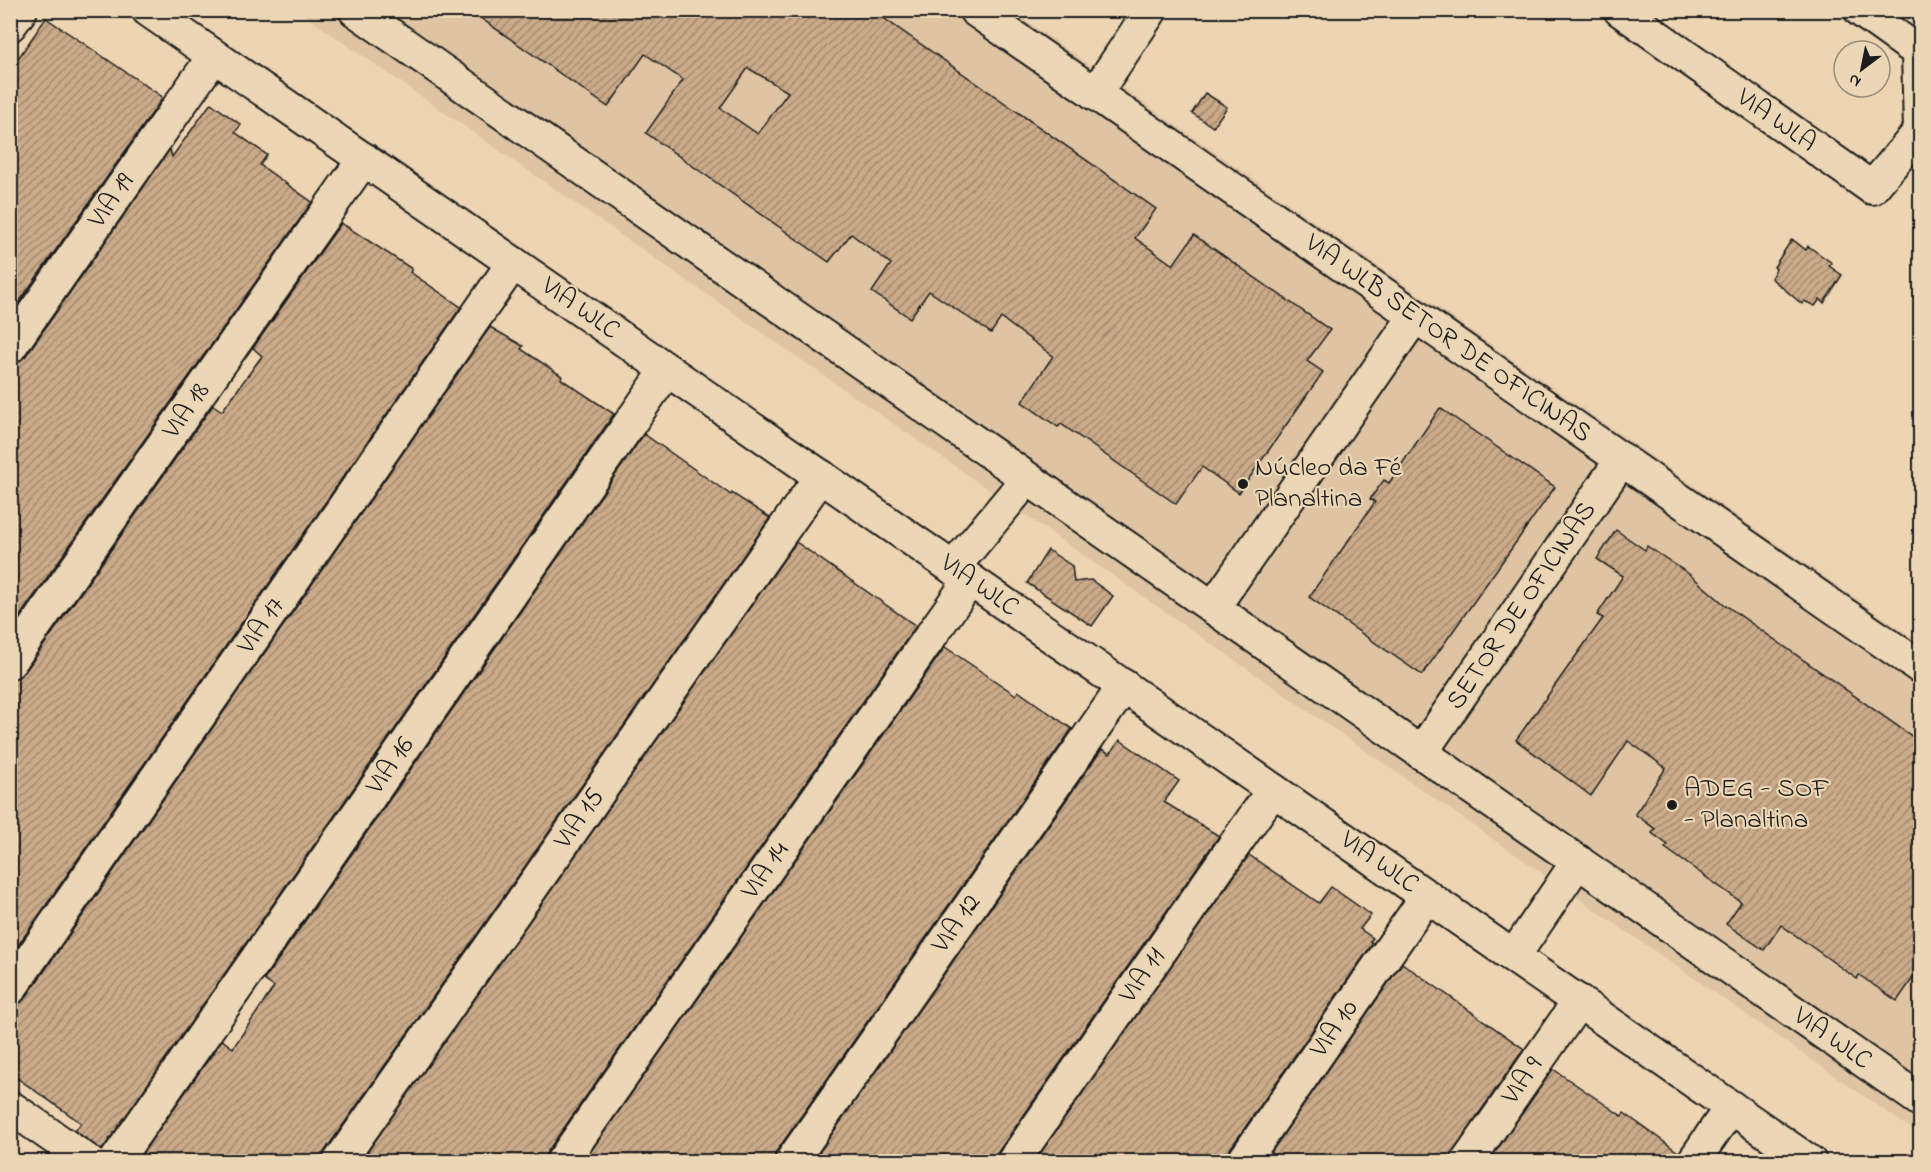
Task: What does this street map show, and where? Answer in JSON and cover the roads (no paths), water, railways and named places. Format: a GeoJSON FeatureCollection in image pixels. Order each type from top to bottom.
{"type":"FeatureCollection","features":[{"type":"Feature","properties":{"kind":"street"},"geometry":{"type":"LineString","coordinates":[[10,25],[21,10]]}},
{"type":"Feature","properties":{"kind":"street","name":"VIA WLC"},"geometry":{"type":"LineString","coordinates":[[148,10],[1810,1161]]}},
{"type":"Feature","properties":{"kind":"street","name":"VIA WLC"},"geometry":{"type":"LineString","coordinates":[[355,10],[1920,1100]]}},
{"type":"Feature","properties":{"kind":"street","name":"VIA WLB SETOR DE OFICINAS"},"geometry":{"type":"LineString","coordinates":[[975,10],[1920,667]]}},
{"type":"Feature","properties":{"kind":"street"},"geometry":{"type":"LineString","coordinates":[[1095,94],[1151,10]]}},
{"type":"Feature","properties":{"kind":"street","name":"VIA WLA"},"geometry":{"type":"LineString","coordinates":[[1620,10],[1872,188],[1920,131],[1919,52],[1860,10]]}},
{"type":"Feature","properties":{"kind":"street","name":"VIA 19"},"geometry":{"type":"LineString","coordinates":[[10,347],[214,56]]}},
{"type":"Feature","properties":{"kind":"street","name":"VIA 18"},"geometry":{"type":"LineString","coordinates":[[10,662],[364,159]]}},
{"type":"Feature","properties":{"kind":"street","name":"VIA 17"},"geometry":{"type":"LineString","coordinates":[[10,989],[513,263]]}},
{"type":"Feature","properties":{"kind":"street"},"geometry":{"type":"LineString","coordinates":[[1213,608],[1415,316]]}},
{"type":"Feature","properties":{"kind":"street","name":"VIA 16"},"geometry":{"type":"LineString","coordinates":[[115,1161],[667,370]]}},
{"type":"Feature","properties":{"kind":"street","name":"SETOR DE OFICINAS"},"geometry":{"type":"LineString","coordinates":[[1421,753],[1622,459]]}},
{"type":"Feature","properties":{"kind":"street","name":"VIA 15"},"geometry":{"type":"LineString","coordinates":[[339,1161],[821,477]]}},
{"type":"Feature","properties":{"kind":"street","name":"VIA 14"},"geometry":{"type":"LineString","coordinates":[[562,1161],[1027,479]]}},
{"type":"Feature","properties":{"kind":"street","name":"VIA 12"},"geometry":{"type":"LineString","coordinates":[[791,1161],[1124,686]]}},
{"type":"Feature","properties":{"kind":"street","name":"VIA 11"},"geometry":{"type":"LineString","coordinates":[[1013,1161],[1273,790]]}},
{"type":"Feature","properties":{"kind":"street"},"geometry":{"type":"LineString","coordinates":[[1514,956],[1578,861]]}},
{"type":"Feature","properties":{"kind":"street","name":"VIA 10"},"geometry":{"type":"LineString","coordinates":[[1243,1161],[1427,896]]}},
{"type":"Feature","properties":{"kind":"street","name":"VIA 9"},"geometry":{"type":"LineString","coordinates":[[1467,1161],[1579,1001]]}},
{"type":"Feature","properties":{"kind":"street"},"geometry":{"type":"LineString","coordinates":[[10,1107],[89,1161]]}},
{"type":"Feature","properties":{"kind":"street"},"geometry":{"type":"LineString","coordinates":[[1693,1161],[1731,1107]]}},
{"type":"Feature","properties":{"kind":"place","name":"Núcleo da Fé Planaltina"},"geometry":{"type":"Point","coordinates":[1243,484]}},
{"type":"Feature","properties":{"kind":"place","name":"ADEG - SOF - Planaltina"},"geometry":{"type":"Point","coordinates":[1672,805]}}]}
